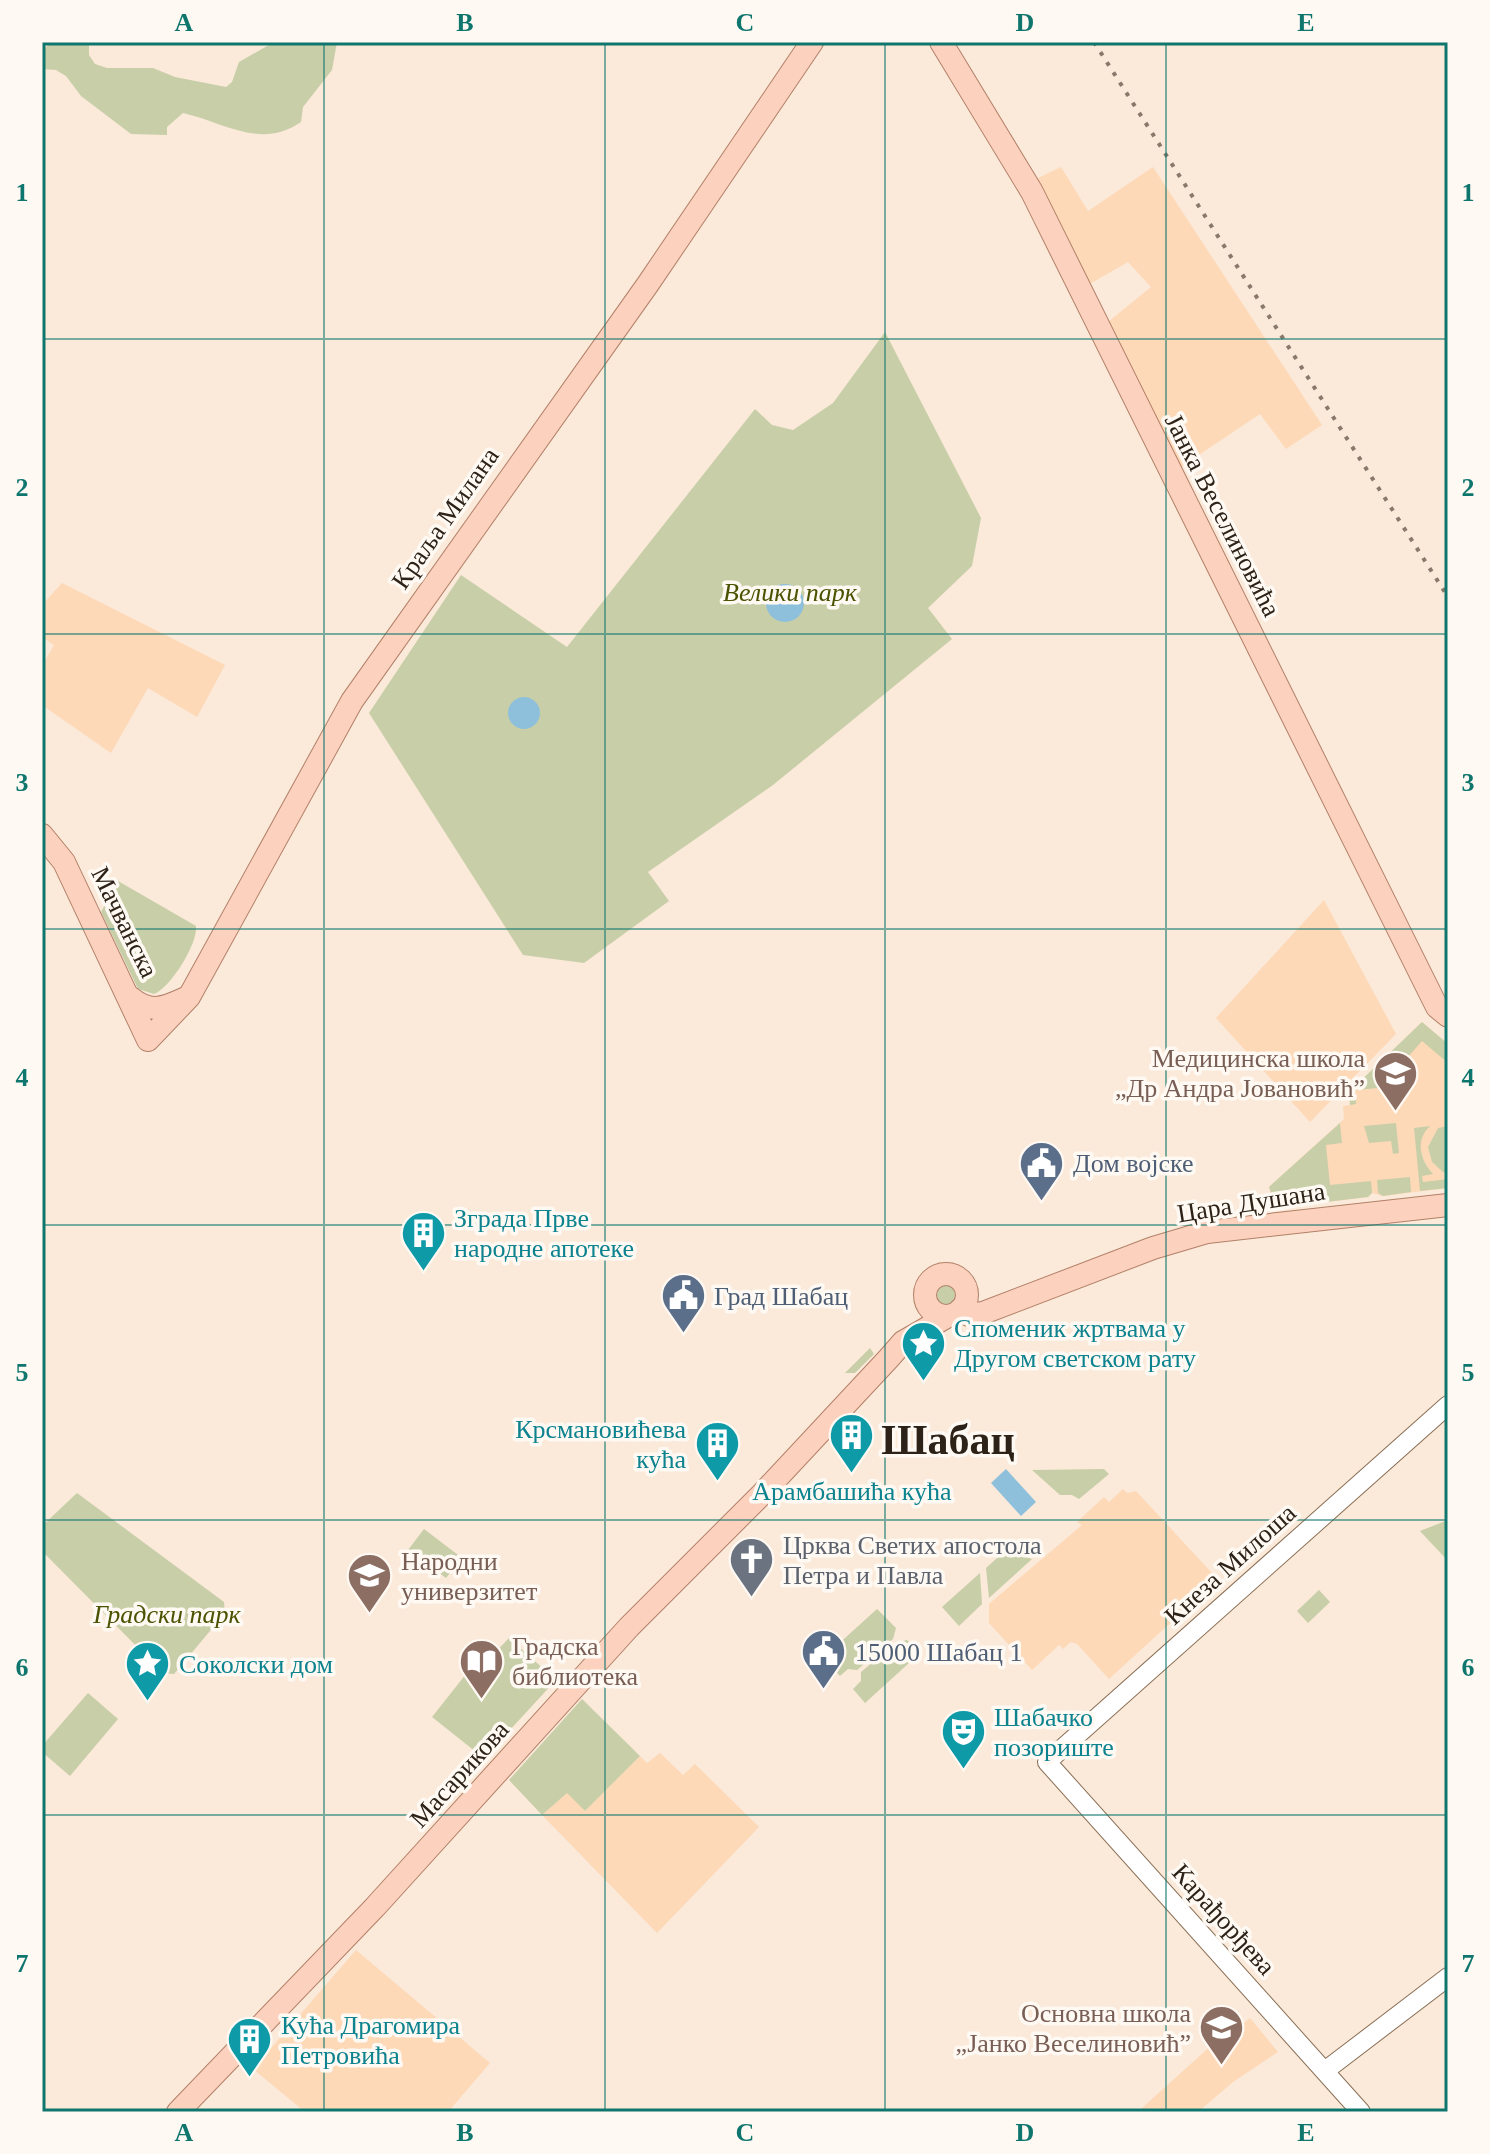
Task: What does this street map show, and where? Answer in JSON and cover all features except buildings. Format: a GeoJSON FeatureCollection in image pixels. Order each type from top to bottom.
{"type":"FeatureCollection","features":[{"type":"Feature","properties":{"kind":"main road","name":"Краља Милана"},"geometry":{"type":"LineString","coordinates":[[148,1040],[189,997],[351,703],[648,284],[812,42]]}},
{"type":"Feature","properties":{"kind":"main road","name":"Јанка Веселиновића"},"geometry":{"type":"LineString","coordinates":[[941,42],[1032,192],[1340,816],[1437,1007],[1448,1016]]}},
{"type":"Feature","properties":{"kind":"main road","name":"Мачванска"},"geometry":{"type":"LineString","coordinates":[[42,835],[64,862],[131,998],[148,1040]]}},
{"type":"Feature","properties":{"kind":"main road"},"geometry":{"type":"LineString","coordinates":[[131,998],[149,1009],[165,1008],[189,997]]}},
{"type":"Feature","properties":{"kind":"main road","name":"Цара Душана"},"geometry":{"type":"LineString","coordinates":[[903,1342],[954,1313],[983,1313],[1023,1295],[1207,1232],[1448,1205]]}},
{"type":"Feature","properties":{"kind":"main road"},"geometry":{"type":"LineString","coordinates":[[937,1276],[955,1276],[965,1288],[966,1300],[954,1313],[931,1310],[925,1300],[927,1286],[937,1276]]}},
{"type":"Feature","properties":{"kind":"main road","name":"Цара Душана"},"geometry":{"type":"LineString","coordinates":[[965,1288],[987,1297],[1023,1295]]}},
{"type":"Feature","properties":{"kind":"main road","name":"Цара Душана"},"geometry":{"type":"LineString","coordinates":[[780,1474],[903,1342],[925,1300]]}},
{"type":"Feature","properties":{"kind":"main road","name":"Масарикова"},"geometry":{"type":"LineString","coordinates":[[178,2112],[375,1907],[629,1627],[780,1474]]}},
{"type":"Feature","properties":{"kind":"street","name":"Кнеза Милоша"},"geometry":{"type":"LineString","coordinates":[[1047,1762],[1448,1405]]}},
{"type":"Feature","properties":{"kind":"street","name":"Карађорђева"},"geometry":{"type":"LineString","coordinates":[[1047,1762],[1361,2112]]}},
{"type":"Feature","properties":{"kind":"street"},"geometry":{"type":"LineString","coordinates":[[1326,2070],[1448,1977]]}},
{"type":"Feature","properties":{"kind":"shaded area"},"geometry":{"type":"Polygon","coordinates":[[[1061,167],[1088,211],[1153,167],[1322,425],[1286,449],[1260,414],[1181,467],[1108,322],[1151,287],[1128,262],[1088,285],[1034,180],[1061,167]]]}},
{"type":"Feature","properties":{"kind":"shaded area"},"geometry":{"type":"Polygon","coordinates":[[[62,583],[225,665],[197,717],[148,688],[111,753],[42,705],[42,666],[54,645],[42,637],[42,605],[62,583]]]}},
{"type":"Feature","properties":{"kind":"shaded area"},"geometry":{"type":"Polygon","coordinates":[[[1324,900],[1396,1034],[1310,1122],[1216,1018],[1324,900]]]}},
{"type":"Feature","properties":{"kind":"shaded area","name":"Медицинска школа „Др Андра Јовановић”"},"geometry":{"type":"Polygon","coordinates":[[[1422,1022],[1448,1044],[1448,1188],[1383,1196],[1372,1193],[1368,1197],[1276,1208],[1269,1187],[1344,1119],[1343,1106],[1350,1105],[1349,1092],[1422,1022]]]}},
{"type":"Feature","properties":{"kind":"shaded area"},"geometry":{"type":"Polygon","coordinates":[[[1123,1489],[1127,1493],[1136,1491],[1211,1572],[1212,1585],[1109,1679],[1077,1644],[1071,1642],[1063,1649],[1059,1645],[1032,1670],[989,1623],[989,1604],[1082,1525],[1077,1522],[1104,1497],[1109,1502],[1123,1489]]]}},
{"type":"Feature","properties":{"kind":"shaded area"},"geometry":{"type":"Polygon","coordinates":[[[660,1753],[683,1775],[695,1764],[759,1827],[657,1933],[542,1815],[567,1792],[585,1811],[640,1756],[647,1763],[660,1753]]]}},
{"type":"Feature","properties":{"kind":"shaded area"},"geometry":{"type":"Polygon","coordinates":[[[356,1950],[490,2063],[448,2112],[305,2112],[253,2069],[356,1950]]]}},
{"type":"Feature","properties":{"kind":"shaded area","name":"Основна школа „Јанко Веселиновић”"},"geometry":{"type":"Polygon","coordinates":[[[1250,2018],[1278,2052],[1233,2082],[1198,2112],[1146,2112],[1142,2108],[1225,2033],[1228,2036],[1250,2018]]]}},
{"type":"Feature","properties":{"kind":"green space"},"geometry":{"type":"Polygon","coordinates":[[[51,42],[89,42],[89,55],[95,64],[107,68],[153,68],[175,77],[226,87],[232,82],[239,62],[274,42],[337,42],[332,70],[303,107],[301,122],[271,134],[256,134],[183,113],[167,127],[167,135],[131,134],[81,96],[66,76],[56,70],[42,69],[42,51],[51,42]]]}},
{"type":"Feature","properties":{"kind":"green space","name":"Велики парк"},"geometry":{"type":"Polygon","coordinates":[[[885,332],[981,518],[972,566],[928,608],[952,639],[773,785],[648,872],[669,901],[584,963],[523,955],[369,713],[461,575],[567,647],[755,409],[772,425],[793,430],[833,403],[885,332]]]}},
{"type":"Feature","properties":{"kind":"green space"},"geometry":{"type":"Polygon","coordinates":[[[118,881],[196,926],[193,943],[182,964],[168,983],[154,994],[138,989],[101,912],[118,881]]]}},
{"type":"Feature","properties":{"kind":"green space"},"geometry":{"type":"Polygon","coordinates":[[[1422,1022],[1448,1044],[1448,1063],[1422,1041],[1400,1066],[1412,1076],[1403,1086],[1355,1090],[1356,1104],[1350,1105],[1349,1092],[1422,1022]]]}},
{"type":"Feature","properties":{"kind":"green space"},"geometry":{"type":"Polygon","coordinates":[[[1340,1123],[1342,1143],[1326,1145],[1330,1185],[1371,1181],[1372,1193],[1368,1197],[1276,1208],[1269,1187],[1340,1123]]]}},
{"type":"Feature","properties":{"kind":"green space"},"geometry":{"type":"Polygon","coordinates":[[[1396,1123],[1399,1153],[1393,1154],[1391,1141],[1369,1143],[1364,1126],[1396,1123]]]}},
{"type":"Feature","properties":{"kind":"green space"},"geometry":{"type":"Polygon","coordinates":[[[1430,1126],[1422,1137],[1421,1150],[1433,1174],[1422,1176],[1423,1182],[1448,1179],[1448,1188],[1420,1191],[1414,1128],[1430,1126]]]}},
{"type":"Feature","properties":{"kind":"green space"},"geometry":{"type":"Polygon","coordinates":[[[1448,1126],[1448,1172],[1443,1172],[1432,1162],[1428,1147],[1438,1128],[1448,1126]]]}},
{"type":"Feature","properties":{"kind":"green space"},"geometry":{"type":"Polygon","coordinates":[[[1410,1177],[1411,1192],[1383,1196],[1378,1193],[1377,1180],[1410,1177]]]}},
{"type":"Feature","properties":{"kind":"green space"},"geometry":{"type":"Polygon","coordinates":[[[942,1284],[950,1284],[957,1295],[950,1306],[942,1306],[935,1299],[935,1291],[942,1284]]]}},
{"type":"Feature","properties":{"kind":"green space"},"geometry":{"type":"Polygon","coordinates":[[[870,1348],[874,1354],[855,1373],[845,1373],[870,1348]]]}},
{"type":"Feature","properties":{"kind":"green space"},"geometry":{"type":"Polygon","coordinates":[[[1104,1469],[1109,1474],[1079,1499],[1072,1495],[1060,1495],[1032,1470],[1104,1469]]]}},
{"type":"Feature","properties":{"kind":"green space","name":"Градски парк"},"geometry":{"type":"Polygon","coordinates":[[[77,1493],[224,1602],[225,1613],[174,1674],[163,1673],[42,1551],[42,1526],[77,1493]]]}},
{"type":"Feature","properties":{"kind":"green space"},"geometry":{"type":"Polygon","coordinates":[[[1448,1520],[1448,1561],[1420,1531],[1448,1520]]]}},
{"type":"Feature","properties":{"kind":"green space"},"geometry":{"type":"Polygon","coordinates":[[[424,1529],[462,1558],[446,1578],[408,1550],[424,1529]]]}},
{"type":"Feature","properties":{"kind":"green space"},"geometry":{"type":"Polygon","coordinates":[[[1006,1550],[1032,1559],[989,1598],[986,1568],[1006,1550]]]}},
{"type":"Feature","properties":{"kind":"green space"},"geometry":{"type":"Polygon","coordinates":[[[980,1573],[982,1604],[959,1626],[942,1607],[980,1573]]]}},
{"type":"Feature","properties":{"kind":"green space"},"geometry":{"type":"Polygon","coordinates":[[[1319,1590],[1330,1602],[1308,1623],[1297,1611],[1319,1590]]]}},
{"type":"Feature","properties":{"kind":"green space"},"geometry":{"type":"Polygon","coordinates":[[[877,1609],[896,1628],[893,1639],[857,1670],[848,1669],[840,1676],[823,1658],[877,1609]]]}},
{"type":"Feature","properties":{"kind":"green space"},"geometry":{"type":"Polygon","coordinates":[[[509,1638],[556,1680],[486,1756],[481,1756],[432,1717],[470,1669],[480,1668],[509,1638]]]}},
{"type":"Feature","properties":{"kind":"green space"},"geometry":{"type":"Polygon","coordinates":[[[907,1640],[920,1653],[865,1703],[853,1689],[861,1681],[861,1672],[896,1643],[907,1640]]]}},
{"type":"Feature","properties":{"kind":"green space"},"geometry":{"type":"Polygon","coordinates":[[[88,1693],[118,1719],[70,1776],[42,1752],[42,1746],[88,1693]]]}},
{"type":"Feature","properties":{"kind":"green space"},"geometry":{"type":"Polygon","coordinates":[[[582,1699],[640,1756],[585,1811],[567,1793],[542,1815],[509,1780],[582,1699]]]}},
{"type":"Feature","properties":{"kind":"water"},"geometry":{"type":"Polygon","coordinates":[[[785,584],[798,590],[804,603],[798,616],[785,622],[772,616],[766,603],[772,590],[785,584]]]}},
{"type":"Feature","properties":{"kind":"water"},"geometry":{"type":"Polygon","coordinates":[[[524,697],[535,702],[540,713],[535,724],[524,729],[513,724],[508,713],[513,702],[524,697]]]}},
{"type":"Feature","properties":{"kind":"water"},"geometry":{"type":"Polygon","coordinates":[[[1006,1469],[1036,1502],[1021,1516],[991,1483],[1006,1469]]]}},
{"type":"Feature","properties":{"kind":"railway"},"geometry":{"type":"LineString","coordinates":[[1094,42],[1448,597]]}},
{"type":"Feature","properties":{"kind":"place","name":"Медицинска школа „Др Андра Јовановић”"},"geometry":{"type":"Point","coordinates":[1396,1112]}},
{"type":"Feature","properties":{"kind":"place","name":"Дом војске"},"geometry":{"type":"Point","coordinates":[1042,1202]}},
{"type":"Feature","properties":{"kind":"place","name":"Зграда Прве народне апотеке"},"geometry":{"type":"Point","coordinates":[423,1272]}},
{"type":"Feature","properties":{"kind":"place","name":"Град Шабац"},"geometry":{"type":"Point","coordinates":[683,1335]}},
{"type":"Feature","properties":{"kind":"place","name":"Споменик жртвама у Другом светском рату"},"geometry":{"type":"Point","coordinates":[923,1382]}},
{"type":"Feature","properties":{"kind":"place","name":"Арамбашића кућа"},"geometry":{"type":"Point","coordinates":[852,1475]}},
{"type":"Feature","properties":{"kind":"place","name":"Крсмановићева кућа"},"geometry":{"type":"Point","coordinates":[717,1483]}},
{"type":"Feature","properties":{"kind":"place","name":"Црква Светих апостола Петра и Павла"},"geometry":{"type":"Point","coordinates":[752,1599]}},
{"type":"Feature","properties":{"kind":"place","name":"Народни универзитет"},"geometry":{"type":"Point","coordinates":[370,1615]}},
{"type":"Feature","properties":{"kind":"place","name":"15000 Шабац 1"},"geometry":{"type":"Point","coordinates":[824,1691]}},
{"type":"Feature","properties":{"kind":"place","name":"Градска библиотека"},"geometry":{"type":"Point","coordinates":[481,1700]}},
{"type":"Feature","properties":{"kind":"place","name":"Соколски дом"},"geometry":{"type":"Point","coordinates":[148,1703]}},
{"type":"Feature","properties":{"kind":"place","name":"Шабачко позориште"},"geometry":{"type":"Point","coordinates":[963,1771]}},
{"type":"Feature","properties":{"kind":"place","name":"Основна школа „Јанко Веселиновић”"},"geometry":{"type":"Point","coordinates":[1222,2067]}},
{"type":"Feature","properties":{"kind":"place","name":"Кућа Драгомира Петровића"},"geometry":{"type":"Point","coordinates":[250,2079]}},
{"type":"Feature","properties":{"kind":"district","name":"Шабац"},"geometry":{"type":"Point","coordinates":[948,1439]}}]}
